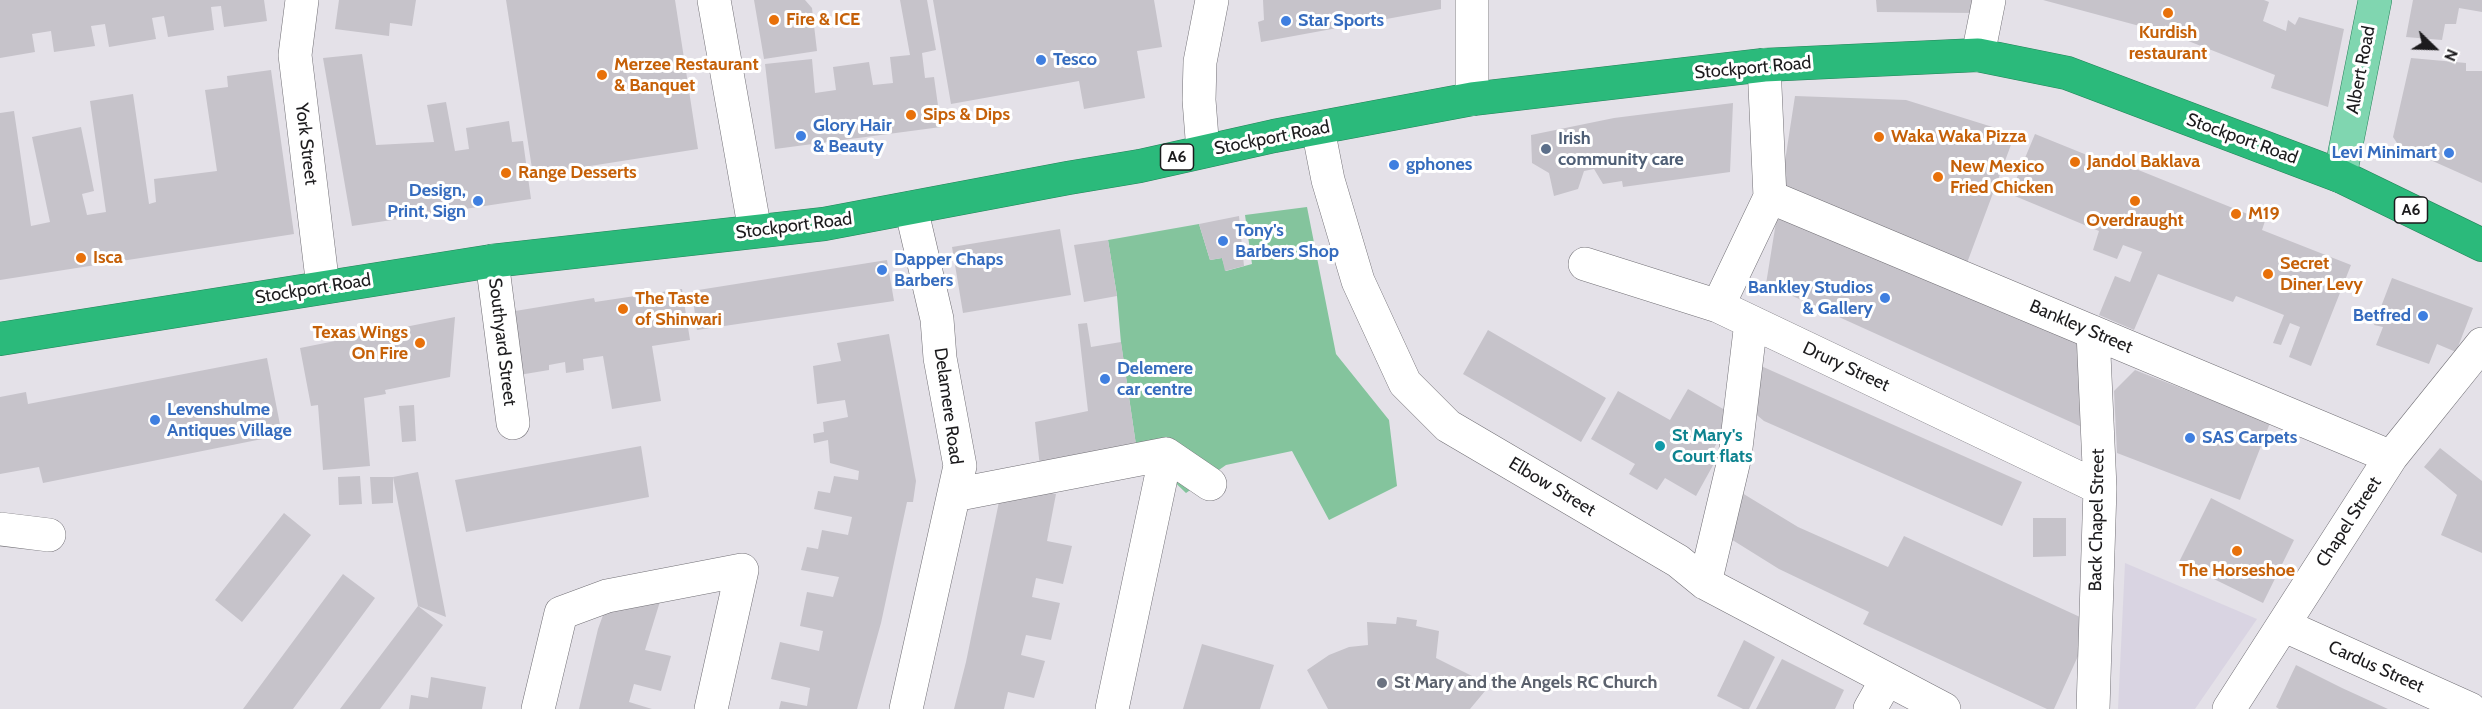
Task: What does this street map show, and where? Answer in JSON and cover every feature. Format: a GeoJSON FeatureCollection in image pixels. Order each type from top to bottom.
{"type":"FeatureCollection","features":[{"type":"Feature","properties":{"kind":"highway","name":"Stockport Road"},"geometry":{"type":"LineString","coordinates":[[0,339],[492,261],[824,224],[1068,177],[1140,166],[1203,151],[1472,99],[1764,65],[1978,55],[2067,73],[2340,176],[2482,245]]}},
{"type":"Feature","properties":{"kind":"main road","name":"Albert Road"},"geometry":{"type":"LineString","coordinates":[[2340,176],[2375,0]]}},
{"type":"Feature","properties":{"kind":"street","name":"York Street"},"geometry":{"type":"LineString","coordinates":[[302,0],[295,55],[323,287]]}},
{"type":"Feature","properties":{"kind":"street"},"geometry":{"type":"LineString","coordinates":[[714,0],[755,231]]}},
{"type":"Feature","properties":{"kind":"street"},"geometry":{"type":"LineString","coordinates":[[1203,151],[1199,100],[1200,62],[1212,0]]}},
{"type":"Feature","properties":{"kind":"street"},"geometry":{"type":"LineString","coordinates":[[1472,0],[1472,99]]}},
{"type":"Feature","properties":{"kind":"street"},"geometry":{"type":"LineString","coordinates":[[1978,55],[1989,0]]}},
{"type":"Feature","properties":{"kind":"street"},"geometry":{"type":"LineString","coordinates":[[1718,306],[1770,197],[1764,65]]}},
{"type":"Feature","properties":{"kind":"street","name":"Elbow Street"},"geometry":{"type":"LineString","coordinates":[[1318,129],[1328,180],[1358,281],[1405,383],[1448,426],[1677,561],[1705,583],[1944,709]]}},
{"type":"Feature","properties":{"kind":"street","name":"Bankley Street"},"geometry":{"type":"LineString","coordinates":[[1770,197],[2391,457]]}},
{"type":"Feature","properties":{"kind":"street","name":"Delamere Road"},"geometry":{"type":"LineString","coordinates":[[906,709],[960,466],[940,358],[937,319],[911,208]]}},
{"type":"Feature","properties":{"kind":"street","name":"Southyard Street"},"geometry":{"type":"LineString","coordinates":[[492,261],[513,423]]}},
{"type":"Feature","properties":{"kind":"street","name":"Drury Street"},"geometry":{"type":"LineString","coordinates":[[1585,264],[1718,306],[2100,488]]}},
{"type":"Feature","properties":{"kind":"street"},"geometry":{"type":"LineString","coordinates":[[1705,583],[1736,456],[1751,322]]}},
{"type":"Feature","properties":{"kind":"street","name":"Back Chapel Street"},"geometry":{"type":"LineString","coordinates":[[2092,709],[2100,488],[2093,332]]}},
{"type":"Feature","properties":{"kind":"street","name":"Chapel Street"},"geometry":{"type":"LineString","coordinates":[[2229,709],[2391,457],[2482,344]]}},
{"type":"Feature","properties":{"kind":"street"},"geometry":{"type":"LineString","coordinates":[[954,495],[1166,454],[1210,484]]}},
{"type":"Feature","properties":{"kind":"street"},"geometry":{"type":"LineString","coordinates":[[1112,709],[1166,454]]}},
{"type":"Feature","properties":{"kind":"street"},"geometry":{"type":"LineString","coordinates":[[0,529],[49,535]]}},
{"type":"Feature","properties":{"kind":"street"},"geometry":{"type":"LineString","coordinates":[[538,709],[561,613],[607,596],[742,570],[711,709]]}},
{"type":"Feature","properties":{"kind":"street","name":"Cardus Street"},"geometry":{"type":"LineString","coordinates":[[2283,626],[2466,708]]}},
{"type":"Feature","properties":{"kind":"street"},"geometry":{"type":"LineString","coordinates":[[1870,709],[1887,679]]}},
{"type":"Feature","properties":{"kind":"shaded area"},"geometry":{"type":"Polygon","coordinates":[[[2125,563],[2257,619],[2195,709],[2118,709],[2125,563]]]}},
{"type":"Feature","properties":{"kind":"green space"},"geometry":{"type":"Polygon","coordinates":[[[1307,207],[1336,354],[1389,420],[1397,486],[1329,520],[1292,451],[1226,465],[1186,493],[1136,445],[1108,240],[1199,224],[1210,260],[1222,258],[1226,271],[1252,264],[1245,215],[1307,207]]]}},
{"type":"Feature","properties":{"kind":"building"},"geometry":{"type":"Polygon","coordinates":[[[0,0],[264,0],[267,21],[224,27],[221,6],[211,7],[214,30],[168,37],[164,16],[152,18],[156,39],[109,47],[105,24],[91,26],[95,46],[54,52],[51,31],[32,34],[35,52],[0,58],[0,0]]]}},
{"type":"Feature","properties":{"kind":"building"},"geometry":{"type":"Polygon","coordinates":[[[339,0],[416,0],[412,26],[390,23],[389,36],[335,29],[339,0]]]}},
{"type":"Feature","properties":{"kind":"building","name":"Merzee Restaurant & Banquet"},"geometry":{"type":"Polygon","coordinates":[[[506,0],[675,0],[698,149],[533,175],[506,0]]]}},
{"type":"Feature","properties":{"kind":"building"},"geometry":{"type":"Polygon","coordinates":[[[754,0],[805,0],[812,8],[817,51],[764,59],[754,0]]]}},
{"type":"Feature","properties":{"kind":"building"},"geometry":{"type":"Polygon","coordinates":[[[900,0],[927,0],[936,50],[922,53],[925,78],[934,77],[941,127],[775,149],[765,64],[812,59],[815,93],[836,90],[833,67],[869,62],[873,85],[893,83],[890,57],[910,55],[900,0]]]}},
{"type":"Feature","properties":{"kind":"building","name":"Tesco"},"geometry":{"type":"Polygon","coordinates":[[[933,0],[1154,0],[1162,47],[1137,51],[1145,98],[1084,109],[1079,81],[951,104],[933,0]]]}},
{"type":"Feature","properties":{"kind":"building"},"geometry":{"type":"Polygon","coordinates":[[[1263,0],[1441,0],[1441,9],[1261,42],[1258,22],[1264,20],[1263,0]]]}},
{"type":"Feature","properties":{"kind":"building"},"geometry":{"type":"Polygon","coordinates":[[[1876,0],[1978,0],[1975,13],[1877,12],[1876,0]]]}},
{"type":"Feature","properties":{"kind":"building"},"geometry":{"type":"Polygon","coordinates":[[[2043,0],[2264,0],[2269,2],[2263,21],[2286,31],[2288,20],[2295,25],[2299,17],[2344,29],[2328,107],[2271,88],[2275,75],[2173,35],[2043,0]]]}},
{"type":"Feature","properties":{"kind":"building"},"geometry":{"type":"Polygon","coordinates":[[[2413,0],[2482,0],[2482,12],[2459,8],[2456,24],[2445,24],[2442,40],[2406,37],[2413,0]]]}},
{"type":"Feature","properties":{"kind":"building"},"geometry":{"type":"Polygon","coordinates":[[[362,54],[376,145],[434,142],[427,105],[446,102],[455,151],[469,149],[466,128],[509,121],[512,142],[523,141],[531,199],[352,226],[323,58],[362,54]]]}},
{"type":"Feature","properties":{"kind":"building"},"geometry":{"type":"Polygon","coordinates":[[[2411,58],[2466,63],[2466,71],[2482,71],[2482,183],[2399,146],[2393,137],[2411,58]]]}},
{"type":"Feature","properties":{"kind":"building"},"geometry":{"type":"Polygon","coordinates":[[[271,70],[294,234],[0,280],[0,113],[14,111],[31,226],[50,222],[32,137],[81,127],[94,191],[82,194],[87,215],[106,212],[90,101],[133,94],[149,204],[156,202],[154,179],[217,171],[205,90],[228,87],[227,76],[271,70]]]}},
{"type":"Feature","properties":{"kind":"building"},"geometry":{"type":"Polygon","coordinates":[[[1795,96],[1906,100],[2015,134],[1967,263],[1781,187],[1795,96]]]}},
{"type":"Feature","properties":{"kind":"building"},"geometry":{"type":"Polygon","coordinates":[[[1733,103],[1730,172],[1623,187],[1622,181],[1603,184],[1594,169],[1584,171],[1578,189],[1554,196],[1549,173],[1532,163],[1531,135],[1614,118],[1733,103]]]}},
{"type":"Feature","properties":{"kind":"building"},"geometry":{"type":"Polygon","coordinates":[[[2035,134],[2124,170],[2126,165],[2265,221],[2262,230],[2351,265],[2311,366],[2289,357],[2300,327],[2290,323],[2281,345],[2273,343],[2284,315],[2236,296],[2233,302],[2158,274],[2134,330],[2099,315],[2115,276],[2130,282],[2142,252],[2123,245],[2117,259],[2093,250],[2099,231],[2010,194],[2035,134]]]}},
{"type":"Feature","properties":{"kind":"building","name":"Tony's Barbers Shop"},"geometry":{"type":"Polygon","coordinates":[[[1239,216],[1244,266],[1225,271],[1222,258],[1210,260],[1199,224],[1239,216]]]}},
{"type":"Feature","properties":{"kind":"building","name":"Bankley Studios & Gallery"},"geometry":{"type":"Polygon","coordinates":[[[1777,216],[2079,342],[2084,428],[1766,284],[1777,216]]]}},
{"type":"Feature","properties":{"kind":"building"},"geometry":{"type":"Polygon","coordinates":[[[1060,229],[1071,295],[963,313],[952,247],[1060,229]]]}},
{"type":"Feature","properties":{"kind":"building"},"geometry":{"type":"Polygon","coordinates":[[[1108,240],[1117,296],[1084,302],[1074,245],[1108,240]]]}},
{"type":"Feature","properties":{"kind":"building"},"geometry":{"type":"Polygon","coordinates":[[[887,260],[894,301],[697,330],[692,291],[887,260]]]}},
{"type":"Feature","properties":{"kind":"building","name":"Betfred"},"geometry":{"type":"Polygon","coordinates":[[[2392,278],[2473,308],[2456,352],[2437,344],[2429,364],[2376,345],[2383,327],[2374,325],[2392,278]]]}},
{"type":"Feature","properties":{"kind":"building"},"geometry":{"type":"Polygon","coordinates":[[[682,289],[690,340],[652,346],[661,401],[612,409],[603,356],[583,359],[584,370],[566,373],[565,362],[549,365],[549,370],[513,376],[503,313],[594,298],[595,302],[682,289]]]}},
{"type":"Feature","properties":{"kind":"building"},"geometry":{"type":"Polygon","coordinates":[[[455,317],[450,377],[385,390],[386,394],[364,398],[370,466],[323,470],[318,405],[311,406],[300,348],[455,317]]]}},
{"type":"Feature","properties":{"kind":"building","name":"Delemere car centre"},"geometry":{"type":"Polygon","coordinates":[[[1087,323],[1091,347],[1121,342],[1136,445],[1040,467],[1035,422],[1088,411],[1078,324],[1087,323]]]}},
{"type":"Feature","properties":{"kind":"building"},"geometry":{"type":"Polygon","coordinates":[[[1488,330],[1606,398],[1581,442],[1463,374],[1488,330]]]}},
{"type":"Feature","properties":{"kind":"building"},"geometry":{"type":"Polygon","coordinates":[[[889,334],[916,481],[913,502],[907,502],[881,623],[857,709],[779,709],[781,701],[807,706],[810,688],[771,679],[780,642],[819,651],[823,631],[800,626],[807,592],[833,597],[839,577],[801,570],[807,547],[818,549],[822,530],[848,535],[852,517],[814,509],[818,491],[830,493],[834,476],[858,480],[859,471],[830,463],[828,440],[814,443],[813,434],[824,432],[823,422],[848,417],[845,400],[817,404],[813,366],[841,361],[837,343],[889,334]]]}},
{"type":"Feature","properties":{"kind":"building","name":"Levenshulme Antiques Village"},"geometry":{"type":"Polygon","coordinates":[[[267,358],[282,435],[43,483],[39,467],[0,474],[0,397],[26,392],[28,404],[267,358]]]}},
{"type":"Feature","properties":{"kind":"building"},"geometry":{"type":"Polygon","coordinates":[[[1761,366],[2022,482],[2002,526],[1764,421],[1752,411],[1761,366]]]}},
{"type":"Feature","properties":{"kind":"building","name":"SAS Carpets"},"geometry":{"type":"Polygon","coordinates":[[[2135,370],[2270,423],[2240,500],[2117,453],[2114,391],[2135,370]]]}},
{"type":"Feature","properties":{"kind":"building","name":"St Mary's Court flats"},"geometry":{"type":"Polygon","coordinates":[[[1688,389],[1732,414],[1711,454],[1717,458],[1696,496],[1665,478],[1657,490],[1629,474],[1635,464],[1591,439],[1618,391],[1670,420],[1688,389]]]}},
{"type":"Feature","properties":{"kind":"building"},"geometry":{"type":"Polygon","coordinates":[[[414,405],[416,441],[402,442],[399,406],[414,405]]]}},
{"type":"Feature","properties":{"kind":"building"},"geometry":{"type":"Polygon","coordinates":[[[641,446],[649,497],[466,532],[455,480],[641,446]]]}},
{"type":"Feature","properties":{"kind":"building"},"geometry":{"type":"Polygon","coordinates":[[[2440,448],[2482,481],[2482,553],[2441,535],[2457,495],[2424,467],[2440,448]]]}},
{"type":"Feature","properties":{"kind":"building"},"geometry":{"type":"Polygon","coordinates":[[[418,472],[446,617],[418,606],[393,477],[418,472]]]}},
{"type":"Feature","properties":{"kind":"building"},"geometry":{"type":"Polygon","coordinates":[[[360,476],[362,504],[339,505],[338,477],[360,476]]]}},
{"type":"Feature","properties":{"kind":"building"},"geometry":{"type":"Polygon","coordinates":[[[370,477],[393,477],[393,503],[372,504],[370,477]]]}},
{"type":"Feature","properties":{"kind":"building"},"geometry":{"type":"Polygon","coordinates":[[[1032,489],[1056,494],[1047,541],[1072,546],[1063,584],[1036,578],[1032,597],[1060,603],[1051,640],[1026,635],[1021,655],[1045,661],[1034,698],[1008,692],[1004,709],[954,709],[1001,492],[1032,489]]]}},
{"type":"Feature","properties":{"kind":"building"},"geometry":{"type":"Polygon","coordinates":[[[1742,493],[1798,527],[1888,567],[1904,536],[2093,623],[2054,709],[2047,709],[1863,624],[1869,612],[1779,569],[1726,536],[1742,493]]]}},
{"type":"Feature","properties":{"kind":"building","name":"The Horseshoe"},"geometry":{"type":"Polygon","coordinates":[[[2211,498],[2294,540],[2263,603],[2179,562],[2211,498]]]}},
{"type":"Feature","properties":{"kind":"building"},"geometry":{"type":"Polygon","coordinates":[[[284,513],[311,535],[242,622],[215,600],[284,513]]]}},
{"type":"Feature","properties":{"kind":"building"},"geometry":{"type":"Polygon","coordinates":[[[2033,518],[2066,518],[2066,556],[2033,557],[2033,518]]]}},
{"type":"Feature","properties":{"kind":"building"},"geometry":{"type":"Polygon","coordinates":[[[343,574],[375,598],[293,709],[243,709],[343,574]]]}},
{"type":"Feature","properties":{"kind":"building"},"geometry":{"type":"Polygon","coordinates":[[[662,595],[645,650],[671,656],[661,691],[634,684],[629,702],[652,709],[579,709],[598,629],[607,604],[662,595]]]}},
{"type":"Feature","properties":{"kind":"building"},"geometry":{"type":"Polygon","coordinates":[[[418,606],[443,625],[380,709],[340,709],[418,606]]]}},
{"type":"Feature","properties":{"kind":"building"},"geometry":{"type":"Polygon","coordinates":[[[1397,617],[1417,620],[1416,626],[1439,631],[1436,658],[1490,685],[1470,709],[1328,709],[1307,670],[1329,655],[1349,647],[1368,645],[1367,622],[1396,624],[1397,617]]]}},
{"type":"Feature","properties":{"kind":"building"},"geometry":{"type":"Polygon","coordinates":[[[1744,640],[1775,657],[1749,709],[1743,709],[1717,696],[1744,640]]]}},
{"type":"Feature","properties":{"kind":"building"},"geometry":{"type":"Polygon","coordinates":[[[1202,644],[1274,665],[1260,709],[1183,709],[1202,644]]]}},
{"type":"Feature","properties":{"kind":"building"},"geometry":{"type":"Polygon","coordinates":[[[1782,659],[1844,690],[1835,709],[1756,709],[1782,659]]]}},
{"type":"Feature","properties":{"kind":"building"},"geometry":{"type":"Polygon","coordinates":[[[2296,665],[2388,709],[2279,709],[2276,707],[2296,665]]]}},
{"type":"Feature","properties":{"kind":"building"},"geometry":{"type":"Polygon","coordinates":[[[431,677],[486,687],[482,709],[409,709],[411,695],[428,698],[431,677]]]}},
{"type":"Feature","properties":{"kind":"place","name":"Kurdish restaurant"},"geometry":{"type":"Point","coordinates":[2168,13]}},
{"type":"Feature","properties":{"kind":"place","name":"Fire & ICE"},"geometry":{"type":"Point","coordinates":[774,20]}},
{"type":"Feature","properties":{"kind":"place","name":"Star Sports"},"geometry":{"type":"Point","coordinates":[1286,21]}},
{"type":"Feature","properties":{"kind":"place","name":"Tesco"},"geometry":{"type":"Point","coordinates":[1041,60]}},
{"type":"Feature","properties":{"kind":"place","name":"Merzee Restaurant & Banquet"},"geometry":{"type":"Point","coordinates":[602,75]}},
{"type":"Feature","properties":{"kind":"place","name":"Sips & Dips"},"geometry":{"type":"Point","coordinates":[911,115]}},
{"type":"Feature","properties":{"kind":"place","name":"Glory Hair & Beauty"},"geometry":{"type":"Point","coordinates":[801,136]}},
{"type":"Feature","properties":{"kind":"place","name":"Waka Waka Pizza"},"geometry":{"type":"Point","coordinates":[1879,137]}},
{"type":"Feature","properties":{"kind":"place","name":"Irish community care"},"geometry":{"type":"Point","coordinates":[1546,149]}},
{"type":"Feature","properties":{"kind":"place","name":"Levi Minimart"},"geometry":{"type":"Point","coordinates":[2449,153]}},
{"type":"Feature","properties":{"kind":"place","name":"Jandol Baklava"},"geometry":{"type":"Point","coordinates":[2075,162]}},
{"type":"Feature","properties":{"kind":"place","name":"gphones"},"geometry":{"type":"Point","coordinates":[1394,165]}},
{"type":"Feature","properties":{"kind":"place","name":"Range Desserts"},"geometry":{"type":"Point","coordinates":[506,173]}},
{"type":"Feature","properties":{"kind":"place","name":"New Mexico Fried Chicken"},"geometry":{"type":"Point","coordinates":[1938,177]}},
{"type":"Feature","properties":{"kind":"place","name":"Design, Print, Sign"},"geometry":{"type":"Point","coordinates":[478,201]}},
{"type":"Feature","properties":{"kind":"place","name":"Overdraught"},"geometry":{"type":"Point","coordinates":[2135,201]}},
{"type":"Feature","properties":{"kind":"place","name":"M19"},"geometry":{"type":"Point","coordinates":[2236,214]}},
{"type":"Feature","properties":{"kind":"place","name":"Tony's Barbers Shop"},"geometry":{"type":"Point","coordinates":[1223,241]}},
{"type":"Feature","properties":{"kind":"place","name":"Isca"},"geometry":{"type":"Point","coordinates":[81,258]}},
{"type":"Feature","properties":{"kind":"place","name":"Dapper Chaps Barbers"},"geometry":{"type":"Point","coordinates":[882,270]}},
{"type":"Feature","properties":{"kind":"place","name":"Secret Diner Levy"},"geometry":{"type":"Point","coordinates":[2268,274]}},
{"type":"Feature","properties":{"kind":"place","name":"Bankley Studios & Gallery"},"geometry":{"type":"Point","coordinates":[1885,298]}},
{"type":"Feature","properties":{"kind":"place","name":"The Taste of Shinwari"},"geometry":{"type":"Point","coordinates":[623,309]}},
{"type":"Feature","properties":{"kind":"place","name":"Betfred"},"geometry":{"type":"Point","coordinates":[2423,316]}},
{"type":"Feature","properties":{"kind":"place","name":"Texas Wings On Fire"},"geometry":{"type":"Point","coordinates":[420,343]}},
{"type":"Feature","properties":{"kind":"place","name":"Delemere car centre"},"geometry":{"type":"Point","coordinates":[1105,379]}},
{"type":"Feature","properties":{"kind":"place","name":"Levenshulme Antiques Village"},"geometry":{"type":"Point","coordinates":[155,420]}},
{"type":"Feature","properties":{"kind":"place","name":"SAS Carpets"},"geometry":{"type":"Point","coordinates":[2190,438]}},
{"type":"Feature","properties":{"kind":"place","name":"St Mary's Court flats"},"geometry":{"type":"Point","coordinates":[1660,446]}},
{"type":"Feature","properties":{"kind":"place","name":"The Horseshoe"},"geometry":{"type":"Point","coordinates":[2237,551]}},
{"type":"Feature","properties":{"kind":"place","name":"St Mary and the Angels RC Church"},"geometry":{"type":"Point","coordinates":[1382,683]}}]}
